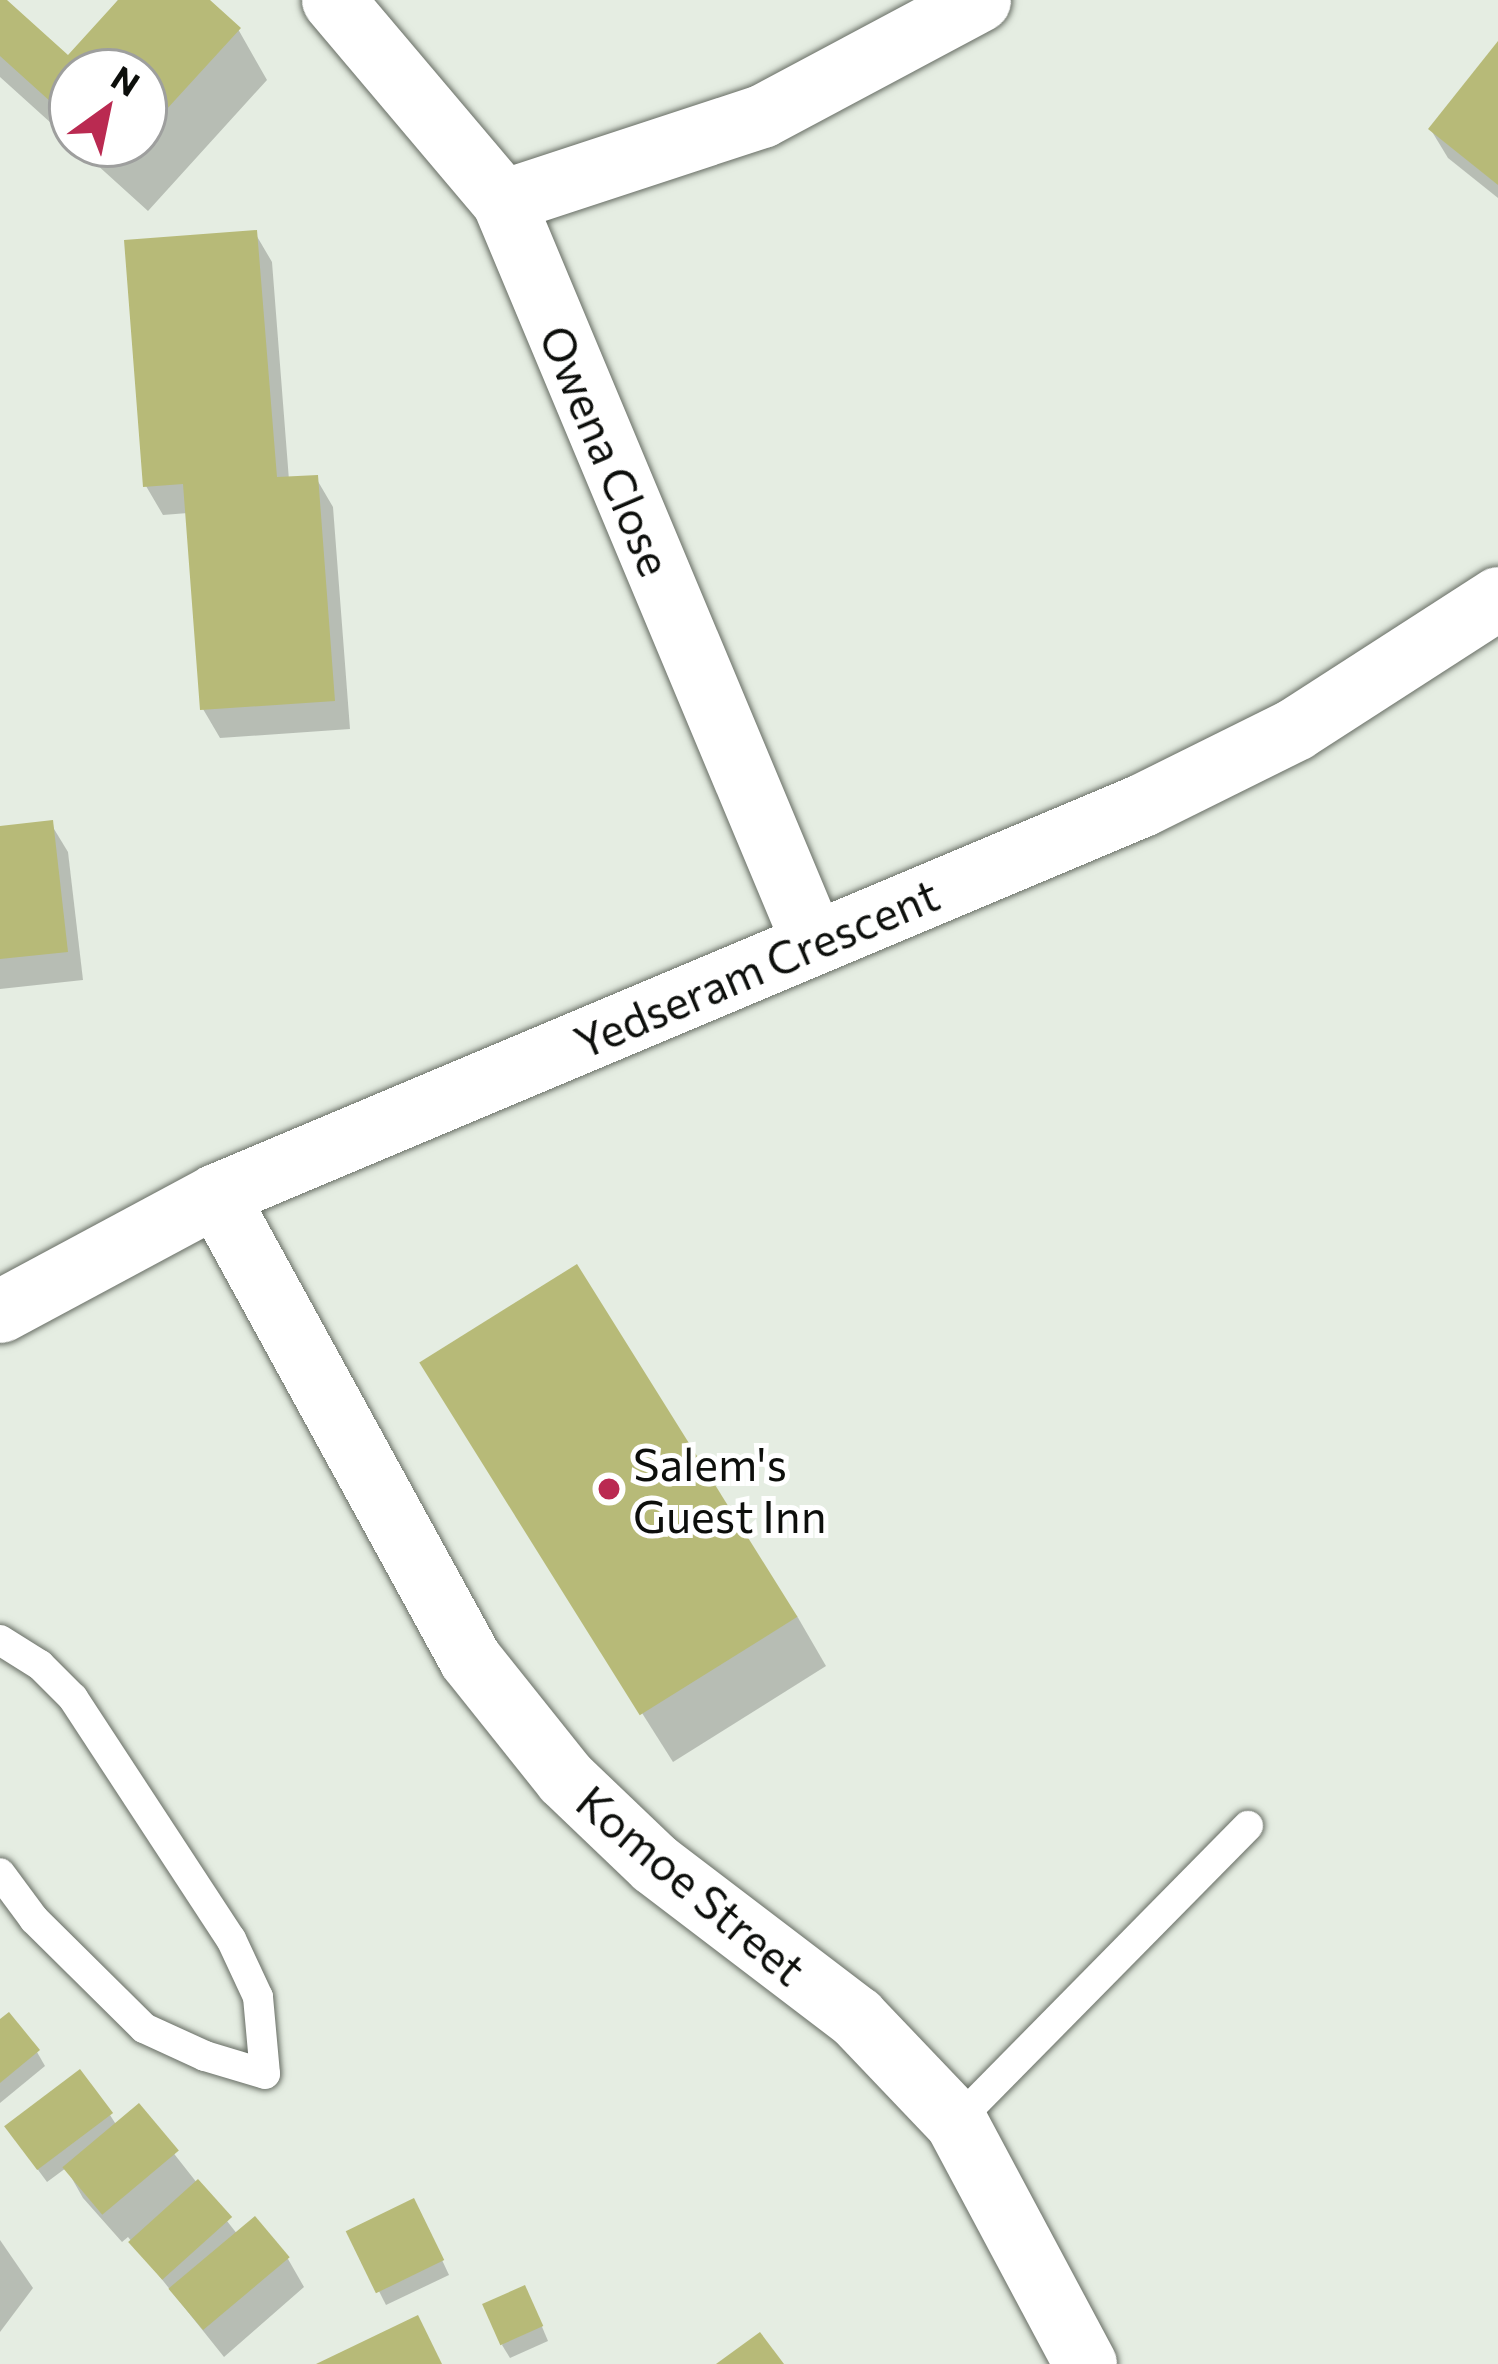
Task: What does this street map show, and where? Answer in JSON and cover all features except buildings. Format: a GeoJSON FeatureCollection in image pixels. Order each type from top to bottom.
{"type":"FeatureCollection","features":[{"type":"Feature","properties":{"kind":"street","name":"Owena Close"},"geometry":{"type":"LineString","coordinates":[[333,0],[503,201],[813,942]]}},
{"type":"Feature","properties":{"kind":"street"},"geometry":{"type":"LineString","coordinates":[[503,201],[763,116],[979,0]]}},
{"type":"Feature","properties":{"kind":"street","name":"Yedseram Crescent"},"geometry":{"type":"LineString","coordinates":[[0,1311],[216,1195],[1142,805],[1295,729],[1461,627],[1498,598]]}},
{"type":"Feature","properties":{"kind":"street","name":"Komoe Street"},"geometry":{"type":"LineString","coordinates":[[216,1195],[470,1659],[565,1778],[655,1864],[856,2017],[956,2122],[1085,2364]]}},
{"type":"Feature","properties":{"kind":"lane"},"geometry":{"type":"LineString","coordinates":[[0,1640],[40,1665],[73,1697],[232,1939],[258,1997],[265,2074],[205,2056],[144,2028],[34,1919],[0,1873]]}},
{"type":"Feature","properties":{"kind":"lane"},"geometry":{"type":"LineString","coordinates":[[956,2122],[1248,1826]]}},
{"type":"Feature","properties":{"kind":"place","name":"Salem's Guest Inn"},"geometry":{"type":"Point","coordinates":[609,1489]}}]}
